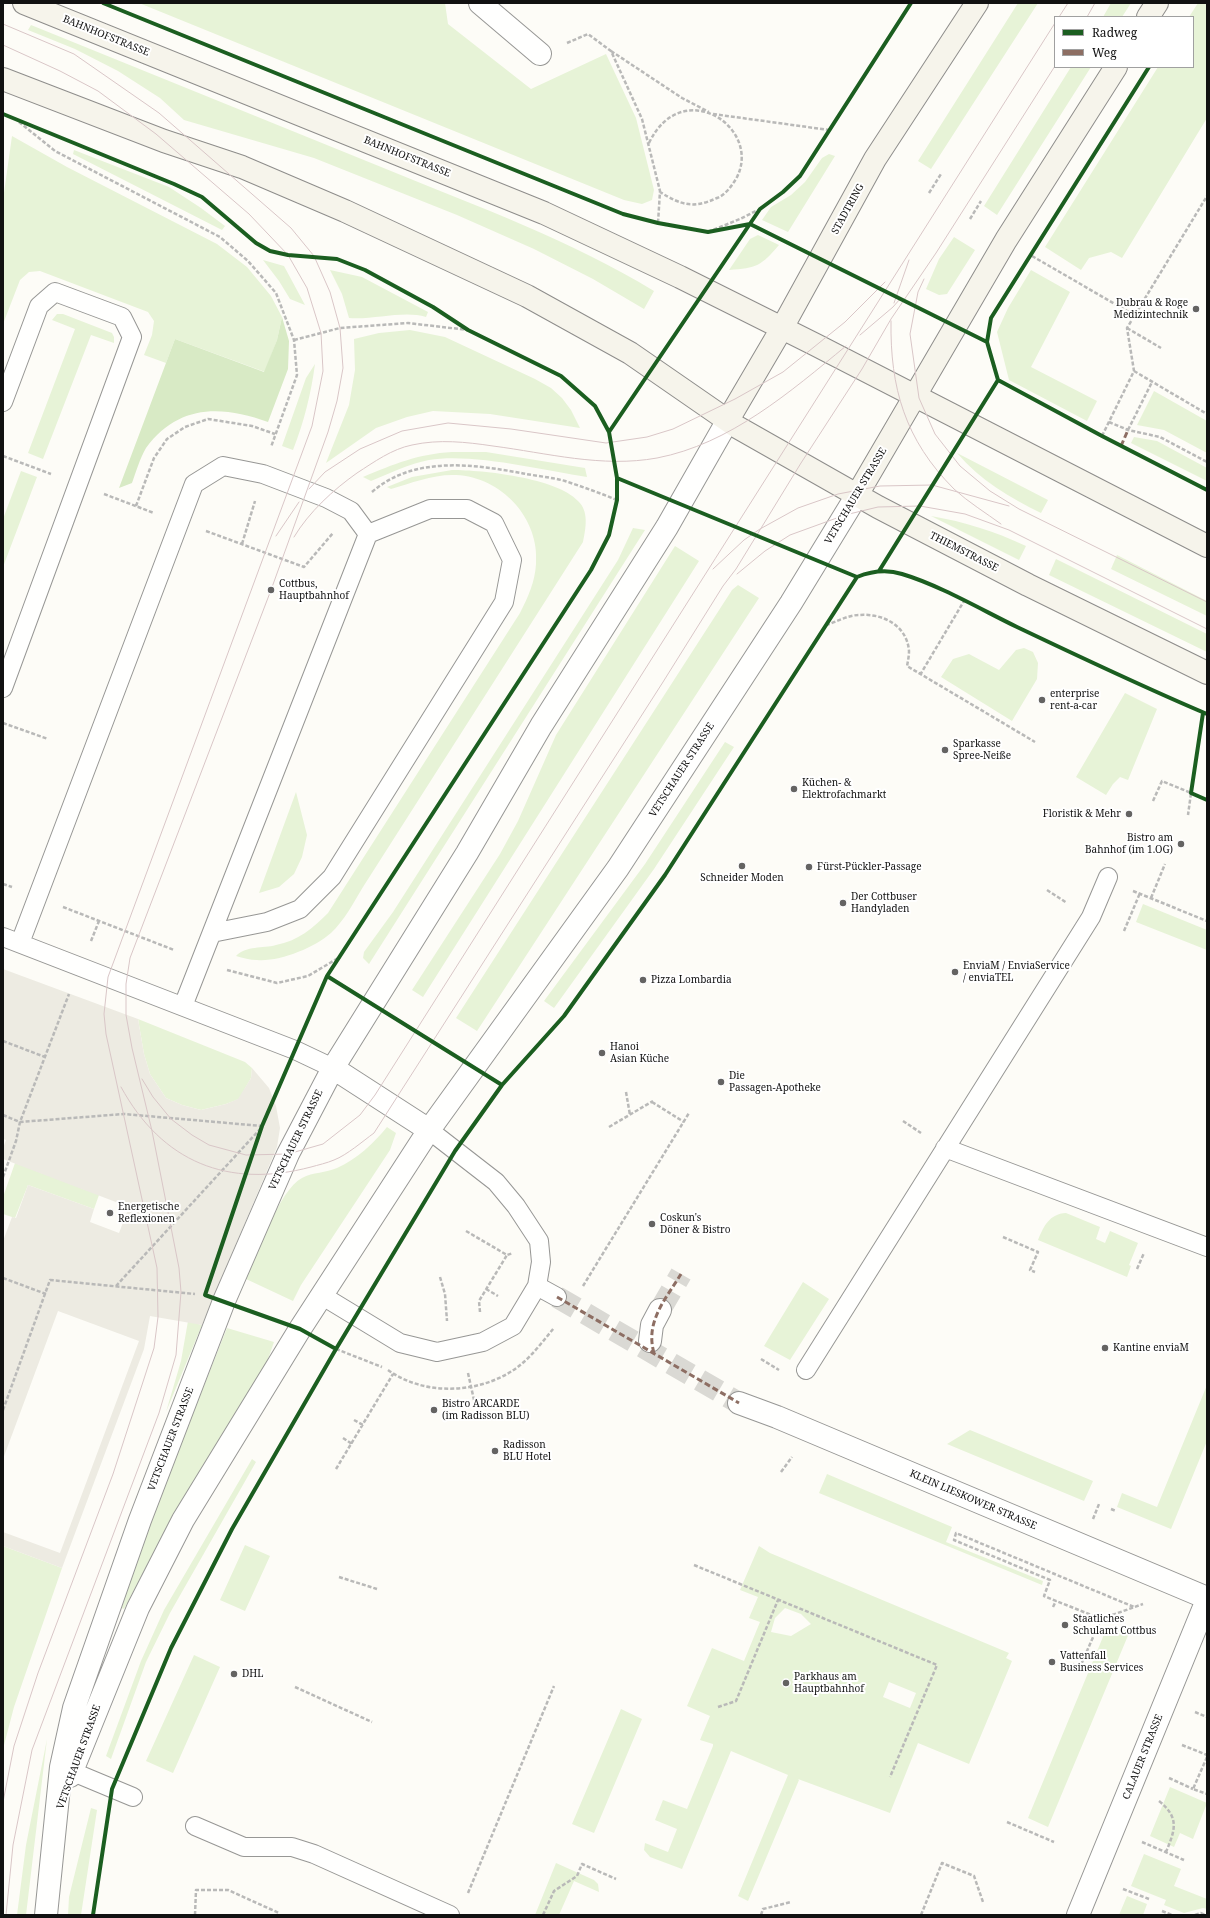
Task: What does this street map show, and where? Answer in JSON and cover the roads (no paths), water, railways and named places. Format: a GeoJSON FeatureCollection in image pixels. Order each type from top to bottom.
{"type":"FeatureCollection","features":[{"type":"Feature","properties":{"kind":"main road","name":"BAHNHOFSTRASSE"},"geometry":{"type":"LineString","coordinates":[[24,3],[544,213],[680,277],[782,328]]}},
{"type":"Feature","properties":{"kind":"main road","name":"STADTRING"},"geometry":{"type":"LineString","coordinates":[[728,420],[782,328],[875,159],[977,3]]}},
{"type":"Feature","properties":{"kind":"main road"},"geometry":{"type":"LineString","coordinates":[[1149,16],[1157,3]]}},
{"type":"Feature","properties":{"kind":"main road"},"geometry":{"type":"LineString","coordinates":[[915,396],[1006,240],[1115,68]]}},
{"type":"Feature","properties":{"kind":"main road"},"geometry":{"type":"LineString","coordinates":[[3,79],[164,141],[242,167],[345,211],[527,296],[630,353],[728,420]]}},
{"type":"Feature","properties":{"kind":"main road"},"geometry":{"type":"LineString","coordinates":[[782,328],[1207,546]]}},
{"type":"Feature","properties":{"kind":"main road","name":"VETSCHAUER STRASSE"},"geometry":{"type":"LineString","coordinates":[[857,495],[915,396]]}},
{"type":"Feature","properties":{"kind":"main road","name":"THIEMSTRASSE"},"geometry":{"type":"LineString","coordinates":[[728,420],[857,495],[1028,585],[1207,673]]}},
{"type":"Feature","properties":{"kind":"street"},"geometry":{"type":"LineString","coordinates":[[480,3],[540,54]]}},
{"type":"Feature","properties":{"kind":"street","name":"VETSCHAUER STRASSE"},"geometry":{"type":"LineString","coordinates":[[46,1915],[54,1825],[66,1769],[74,1708],[114,1593],[224,1301],[288,1154],[333,1068],[467,853],[541,726],[667,527],[728,420]]}},
{"type":"Feature","properties":{"kind":"street","name":"VETSCHAUER STRASSE"},"geometry":{"type":"LineString","coordinates":[[66,1769],[138,1608],[183,1520],[321,1295],[429,1130],[618,868],[791,603],[857,495]]}},
{"type":"Feature","properties":{"kind":"street"},"geometry":{"type":"LineString","coordinates":[[333,1068],[429,1130]]}},
{"type":"Feature","properties":{"kind":"street"},"geometry":{"type":"LineString","coordinates":[[650,1341],[652,1325],[660,1310]]}},
{"type":"Feature","properties":{"kind":"street","name":"KLEIN LIESKOWER STRASSE"},"geometry":{"type":"LineString","coordinates":[[739,1403],[791,1423],[1207,1599]]}},
{"type":"Feature","properties":{"kind":"street","name":"CALAUER STRASSE"},"geometry":{"type":"LineString","coordinates":[[1078,1915],[1207,1599]]}},
{"type":"Feature","properties":{"kind":"lane"},"geometry":{"type":"LineString","coordinates":[[3,402],[39,306],[55,292],[122,317],[132,337],[3,688]]}},
{"type":"Feature","properties":{"kind":"lane"},"geometry":{"type":"LineString","coordinates":[[20,944],[194,484],[223,466],[263,474],[326,498],[351,511],[368,534]]}},
{"type":"Feature","properties":{"kind":"lane"},"geometry":{"type":"LineString","coordinates":[[183,1006],[202,961],[212,933],[368,534],[430,509],[467,509],[494,524],[512,560],[504,602],[332,877],[300,909],[267,922],[212,933]]}},
{"type":"Feature","properties":{"kind":"lane"},"geometry":{"type":"LineString","coordinates":[[806,1370],[1091,917],[1108,877]]}},
{"type":"Feature","properties":{"kind":"lane"},"geometry":{"type":"LineString","coordinates":[[3,937],[295,1050],[333,1068]]}},
{"type":"Feature","properties":{"kind":"lane"},"geometry":{"type":"LineString","coordinates":[[321,1295],[400,1343],[437,1352],[483,1342],[512,1326],[537,1286],[541,1262],[539,1240],[516,1206],[496,1182],[429,1130]]}},
{"type":"Feature","properties":{"kind":"lane"},"geometry":{"type":"LineString","coordinates":[[945,1148],[1207,1246]]}},
{"type":"Feature","properties":{"kind":"lane"},"geometry":{"type":"LineString","coordinates":[[537,1286],[557,1297]]}},
{"type":"Feature","properties":{"kind":"lane"},"geometry":{"type":"LineString","coordinates":[[66,1769],[133,1797]]}},
{"type":"Feature","properties":{"kind":"lane"},"geometry":{"type":"LineString","coordinates":[[195,1826],[244,1847],[292,1847],[314,1854],[450,1915]]}},
{"type":"Feature","properties":{"kind":"tunnel"},"geometry":{"type":"LineString","coordinates":[[660,1310],[681,1274]]}},
{"type":"Feature","properties":{"kind":"tunnel"},"geometry":{"type":"LineString","coordinates":[[557,1297],[739,1403]]}},
{"type":"Feature","properties":{"kind":"tram line"},"geometry":{"type":"LineString","coordinates":[[1060,16],[1068,3]]}},
{"type":"Feature","properties":{"kind":"tram line"},"geometry":{"type":"LineString","coordinates":[[1088,16],[1095,3]]}},
{"type":"Feature","properties":{"kind":"tram line"},"geometry":{"type":"LineString","coordinates":[[3,24],[74,54],[159,113],[291,228],[314,256],[330,292],[340,328],[343,368],[337,401],[328,432],[271,590],[130,958],[126,984],[126,1015],[132,1048],[152,1131],[179,1268],[181,1292],[176,1355],[159,1413],[32,1750],[13,1845],[6,1915]]}},
{"type":"Feature","properties":{"kind":"tram line"},"geometry":{"type":"LineString","coordinates":[[142,1079],[153,1097],[171,1119],[192,1135],[209,1145],[246,1155],[288,1154],[323,1144],[360,1115],[375,1095],[1054,25]]}},
{"type":"Feature","properties":{"kind":"tram line"},"geometry":{"type":"LineString","coordinates":[[3,45],[60,71],[98,91],[156,134],[249,214],[288,255],[307,288],[321,333],[323,371],[312,426],[108,977],[104,1014],[106,1034],[157,1268],[158,1317],[154,1348],[113,1474],[38,1673],[14,1746],[3,1802]]}},
{"type":"Feature","properties":{"kind":"tram line"},"geometry":{"type":"LineString","coordinates":[[121,1087],[138,1113],[156,1134],[177,1151],[200,1163],[225,1171],[252,1174],[281,1173],[311,1167],[339,1158],[374,1133],[723,586],[736,569],[801,463],[862,369],[891,319],[936,253],[1054,68]]}},
{"type":"Feature","properties":{"kind":"tram line"},"geometry":{"type":"LineString","coordinates":[[894,303],[909,260]]}},
{"type":"Feature","properties":{"kind":"tram line"},"geometry":{"type":"LineString","coordinates":[[924,279],[918,292],[910,334],[919,398],[935,434],[960,466],[990,491],[1019,509],[1207,602]]}},
{"type":"Feature","properties":{"kind":"tram line"},"geometry":{"type":"LineString","coordinates":[[309,489],[325,472],[360,449],[402,431],[448,423],[511,429],[606,443],[647,437],[673,429],[735,399],[783,372],[845,322],[885,282]]}},
{"type":"Feature","properties":{"kind":"tram line"},"geometry":{"type":"LineString","coordinates":[[860,335],[893,307],[900,299]]}},
{"type":"Feature","properties":{"kind":"tram line"},"geometry":{"type":"LineString","coordinates":[[891,321],[891,345],[898,391],[912,432],[923,452],[954,489],[1001,524]]}},
{"type":"Feature","properties":{"kind":"tram line"},"geometry":{"type":"LineString","coordinates":[[294,537],[314,510],[339,487],[377,460],[405,447],[432,442],[463,442],[554,456],[595,460],[636,461],[657,458],[684,451],[734,429],[781,398],[846,346]]}},
{"type":"Feature","properties":{"kind":"tram line"},"geometry":{"type":"LineString","coordinates":[[713,569],[744,540],[760,529],[798,508],[838,494],[880,486],[932,485],[1009,506]]}},
{"type":"Feature","properties":{"kind":"tram line"},"geometry":{"type":"LineString","coordinates":[[276,536],[299,502]]}},
{"type":"Feature","properties":{"kind":"tram line"},"geometry":{"type":"LineString","coordinates":[[737,574],[765,551],[790,535],[845,515],[878,507],[920,506],[965,514],[1009,530],[1207,629]]}},
{"type":"Feature","properties":{"kind":"place","name":"Dubrau & Roge Medizintechnik"},"geometry":{"type":"Point","coordinates":[1196,309]}},
{"type":"Feature","properties":{"kind":"place","name":"Cottbus, Hauptbahnhof"},"geometry":{"type":"Point","coordinates":[271,590]}},
{"type":"Feature","properties":{"kind":"place","name":"enterprise rent-a-car"},"geometry":{"type":"Point","coordinates":[1042,700]}},
{"type":"Feature","properties":{"kind":"place","name":"Sparkasse Spree-Neiße"},"geometry":{"type":"Point","coordinates":[945,750]}},
{"type":"Feature","properties":{"kind":"place","name":"Küchen- & Elektrofachmarkt"},"geometry":{"type":"Point","coordinates":[794,789]}},
{"type":"Feature","properties":{"kind":"place","name":"Floristik & Mehr"},"geometry":{"type":"Point","coordinates":[1129,814]}},
{"type":"Feature","properties":{"kind":"place","name":"Bistro am Bahnhof (im 1.OG)"},"geometry":{"type":"Point","coordinates":[1181,844]}},
{"type":"Feature","properties":{"kind":"place","name":"Schneider Moden"},"geometry":{"type":"Point","coordinates":[742,866]}},
{"type":"Feature","properties":{"kind":"place","name":"Fürst-Pückler-Passage"},"geometry":{"type":"Point","coordinates":[809,867]}},
{"type":"Feature","properties":{"kind":"place","name":"Der Cottbuser Handyladen"},"geometry":{"type":"Point","coordinates":[843,903]}},
{"type":"Feature","properties":{"kind":"place","name":"EnviaM / EnviaService / enviaTEL"},"geometry":{"type":"Point","coordinates":[955,972]}},
{"type":"Feature","properties":{"kind":"place","name":"Pizza Lombardia"},"geometry":{"type":"Point","coordinates":[643,980]}},
{"type":"Feature","properties":{"kind":"place","name":"Hanoi Asian Küche"},"geometry":{"type":"Point","coordinates":[602,1053]}},
{"type":"Feature","properties":{"kind":"place","name":"Die Passagen-Apotheke"},"geometry":{"type":"Point","coordinates":[721,1082]}},
{"type":"Feature","properties":{"kind":"place","name":"Energetische Reflexionen"},"geometry":{"type":"Point","coordinates":[110,1213]}},
{"type":"Feature","properties":{"kind":"place","name":"Coskun's Döner & Bistro"},"geometry":{"type":"Point","coordinates":[652,1224]}},
{"type":"Feature","properties":{"kind":"place","name":"Kantine enviaM"},"geometry":{"type":"Point","coordinates":[1105,1348]}},
{"type":"Feature","properties":{"kind":"place","name":"Bistro ARCARDE (im Radisson BLU)"},"geometry":{"type":"Point","coordinates":[434,1410]}},
{"type":"Feature","properties":{"kind":"place","name":"Radisson BLU Hotel"},"geometry":{"type":"Point","coordinates":[495,1451]}},
{"type":"Feature","properties":{"kind":"place","name":"Staatliches Schulamt Cottbus"},"geometry":{"type":"Point","coordinates":[1065,1625]}},
{"type":"Feature","properties":{"kind":"place","name":"Vattenfall Business Services"},"geometry":{"type":"Point","coordinates":[1052,1662]}},
{"type":"Feature","properties":{"kind":"place","name":"DHL"},"geometry":{"type":"Point","coordinates":[234,1674]}},
{"type":"Feature","properties":{"kind":"place","name":"Parkhaus am Hauptbahnhof"},"geometry":{"type":"Point","coordinates":[786,1683]}}]}
